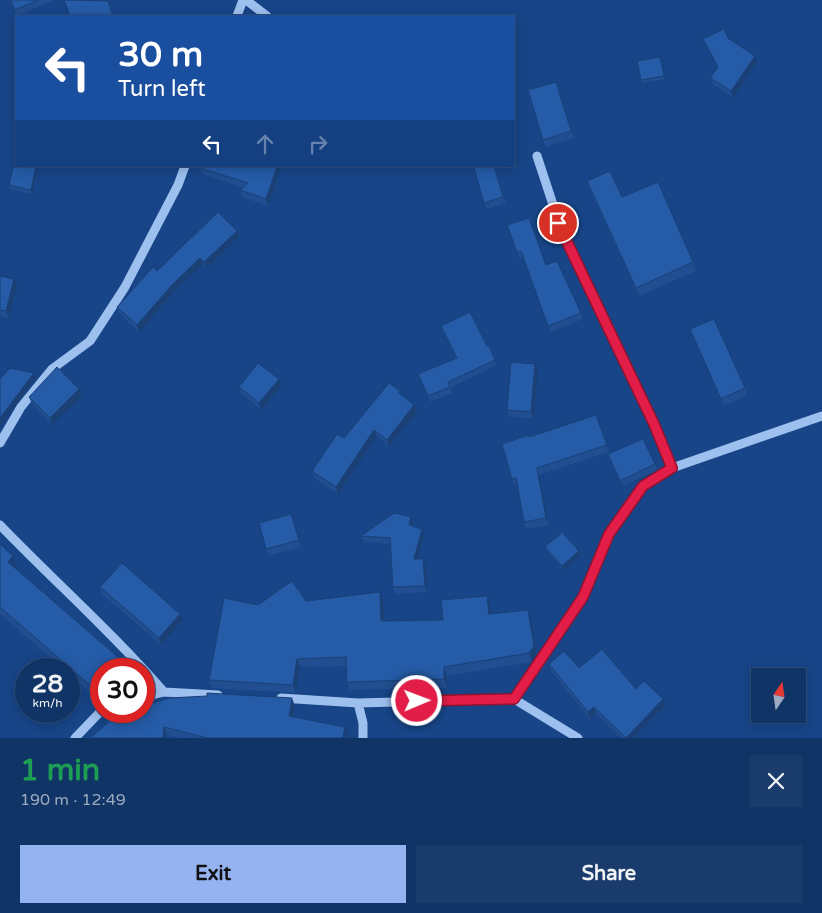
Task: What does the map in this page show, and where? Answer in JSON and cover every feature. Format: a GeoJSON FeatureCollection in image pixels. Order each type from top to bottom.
{"type":"FeatureCollection","features":[{"type":"Feature","properties":{"kind":"street"},"geometry":{"type":"LineString","coordinates":[[238,15],[245,0],[266,15]]}},
{"type":"Feature","properties":{"kind":"street"},"geometry":{"type":"LineString","coordinates":[[537,156],[558,223],[654,424],[672,468]]}},
{"type":"Feature","properties":{"kind":"street"},"geometry":{"type":"LineString","coordinates":[[0,443],[21,407],[52,369],[90,341],[125,287],[178,185],[185,167]]}},
{"type":"Feature","properties":{"kind":"street"},"geometry":{"type":"LineString","coordinates":[[514,699],[583,597],[609,534],[643,486],[672,468],[822,416]]}},
{"type":"Feature","properties":{"kind":"street"},"geometry":{"type":"LineString","coordinates":[[0,525],[130,653],[164,692]]}},
{"type":"Feature","properties":{"kind":"street"},"geometry":{"type":"LineString","coordinates":[[155,694],[164,692],[232,696]]}},
{"type":"Feature","properties":{"kind":"street"},"geometry":{"type":"LineString","coordinates":[[271,698],[358,703],[514,699],[578,738]]}},
{"type":"Feature","properties":{"kind":"street"},"geometry":{"type":"LineString","coordinates":[[358,703],[363,722],[363,738]]}},
{"type":"Feature","properties":{"kind":"street"},"geometry":{"type":"LineString","coordinates":[[74,738],[90,722]]}},
{"type":"Feature","properties":{"kind":"building"},"geometry":{"type":"Polygon","coordinates":[[[11,0],[38,0],[15,10],[11,0]]]}},
{"type":"Feature","properties":{"kind":"building"},"geometry":{"type":"Polygon","coordinates":[[[64,0],[108,1],[113,15],[70,15],[64,0]]]}},
{"type":"Feature","properties":{"kind":"building"},"geometry":{"type":"Polygon","coordinates":[[[724,29],[728,38],[755,56],[731,91],[710,78],[718,67],[703,39],[724,29]]]}},
{"type":"Feature","properties":{"kind":"building"},"geometry":{"type":"Polygon","coordinates":[[[660,57],[664,76],[641,80],[637,61],[660,57]]]}},
{"type":"Feature","properties":{"kind":"building"},"geometry":{"type":"Polygon","coordinates":[[[556,82],[571,131],[543,140],[528,90],[556,82]]]}},
{"type":"Feature","properties":{"kind":"building"},"geometry":{"type":"Polygon","coordinates":[[[15,160],[15,167],[36,167],[31,190],[9,185],[15,160]]]}},
{"type":"Feature","properties":{"kind":"building"},"geometry":{"type":"Polygon","coordinates":[[[277,167],[266,199],[240,190],[248,183],[200,168],[277,167]]]}},
{"type":"Feature","properties":{"kind":"building"},"geometry":{"type":"Polygon","coordinates":[[[494,167],[503,197],[484,203],[474,168],[494,167]]]}},
{"type":"Feature","properties":{"kind":"building"},"geometry":{"type":"Polygon","coordinates":[[[610,171],[622,197],[658,182],[693,262],[636,288],[587,181],[610,171]]]}},
{"type":"Feature","properties":{"kind":"building"},"geometry":{"type":"Polygon","coordinates":[[[218,212],[237,231],[204,262],[200,258],[172,285],[137,325],[117,307],[153,267],[157,271],[218,212]]]}},
{"type":"Feature","properties":{"kind":"building"},"geometry":{"type":"Polygon","coordinates":[[[529,218],[546,265],[557,261],[581,313],[548,326],[521,251],[517,252],[507,225],[529,218]]]}},
{"type":"Feature","properties":{"kind":"building"},"geometry":{"type":"Polygon","coordinates":[[[0,276],[14,279],[6,311],[0,310],[0,276]]]}},
{"type":"Feature","properties":{"kind":"building"},"geometry":{"type":"Polygon","coordinates":[[[470,312],[495,360],[448,382],[450,387],[428,396],[418,374],[457,358],[441,326],[470,312]]]}},
{"type":"Feature","properties":{"kind":"building"},"geometry":{"type":"Polygon","coordinates":[[[714,319],[745,388],[721,399],[690,329],[714,319]]]}},
{"type":"Feature","properties":{"kind":"building"},"geometry":{"type":"Polygon","coordinates":[[[511,362],[535,364],[531,412],[507,410],[511,362]]]}},
{"type":"Feature","properties":{"kind":"building"},"geometry":{"type":"Polygon","coordinates":[[[258,363],[279,379],[259,403],[239,387],[258,363]]]}},
{"type":"Feature","properties":{"kind":"building"},"geometry":{"type":"Polygon","coordinates":[[[57,367],[79,389],[50,418],[29,397],[57,367]]]}},
{"type":"Feature","properties":{"kind":"building"},"geometry":{"type":"Polygon","coordinates":[[[10,368],[34,373],[0,418],[0,379],[10,368]]]}},
{"type":"Feature","properties":{"kind":"building"},"geometry":{"type":"Polygon","coordinates":[[[389,383],[414,405],[387,440],[374,430],[336,487],[312,471],[337,434],[344,438],[389,383]]]}},
{"type":"Feature","properties":{"kind":"building"},"geometry":{"type":"Polygon","coordinates":[[[596,415],[607,445],[537,468],[546,518],[524,522],[516,478],[512,479],[502,444],[596,415]]]}},
{"type":"Feature","properties":{"kind":"building"},"geometry":{"type":"Polygon","coordinates":[[[643,439],[655,464],[620,481],[608,454],[643,439]]]}},
{"type":"Feature","properties":{"kind":"building"},"geometry":{"type":"Polygon","coordinates":[[[394,513],[411,517],[409,525],[422,529],[414,559],[423,559],[425,586],[393,587],[390,538],[361,536],[394,513]]]}},
{"type":"Feature","properties":{"kind":"building"},"geometry":{"type":"Polygon","coordinates":[[[291,514],[299,540],[266,549],[259,523],[291,514]]]}},
{"type":"Feature","properties":{"kind":"building"},"geometry":{"type":"Polygon","coordinates":[[[562,532],[579,551],[562,566],[545,547],[562,532]]]}},
{"type":"Feature","properties":{"kind":"building"},"geometry":{"type":"Polygon","coordinates":[[[0,544],[13,556],[8,562],[118,657],[90,658],[90,685],[80,677],[80,658],[59,658],[0,607],[0,544]]]}},
{"type":"Feature","properties":{"kind":"building"},"geometry":{"type":"Polygon","coordinates":[[[122,563],[180,614],[159,638],[100,587],[122,563]]]}},
{"type":"Feature","properties":{"kind":"building"},"geometry":{"type":"Polygon","coordinates":[[[292,581],[306,601],[380,592],[381,621],[443,620],[441,600],[487,596],[489,614],[528,610],[534,646],[529,653],[444,667],[444,679],[347,682],[346,657],[297,659],[293,685],[209,680],[224,598],[258,605],[292,581]]]}},
{"type":"Feature","properties":{"kind":"building"},"geometry":{"type":"Polygon","coordinates":[[[602,649],[636,689],[644,681],[663,699],[626,738],[594,707],[588,712],[549,664],[564,651],[579,668],[602,649]]]}},
{"type":"Feature","properties":{"kind":"building"},"geometry":{"type":"Polygon","coordinates":[[[207,693],[292,698],[289,716],[345,727],[343,738],[207,738],[164,727],[163,738],[90,738],[107,723],[155,723],[155,702],[169,698],[207,696],[207,693]]]}},
{"type":"Feature","properties":{"kind":"route"},"geometry":{"type":"LineString","coordinates":[[417,701],[514,699],[583,597],[609,534],[643,486],[672,468],[654,424],[558,223]]}}]}
